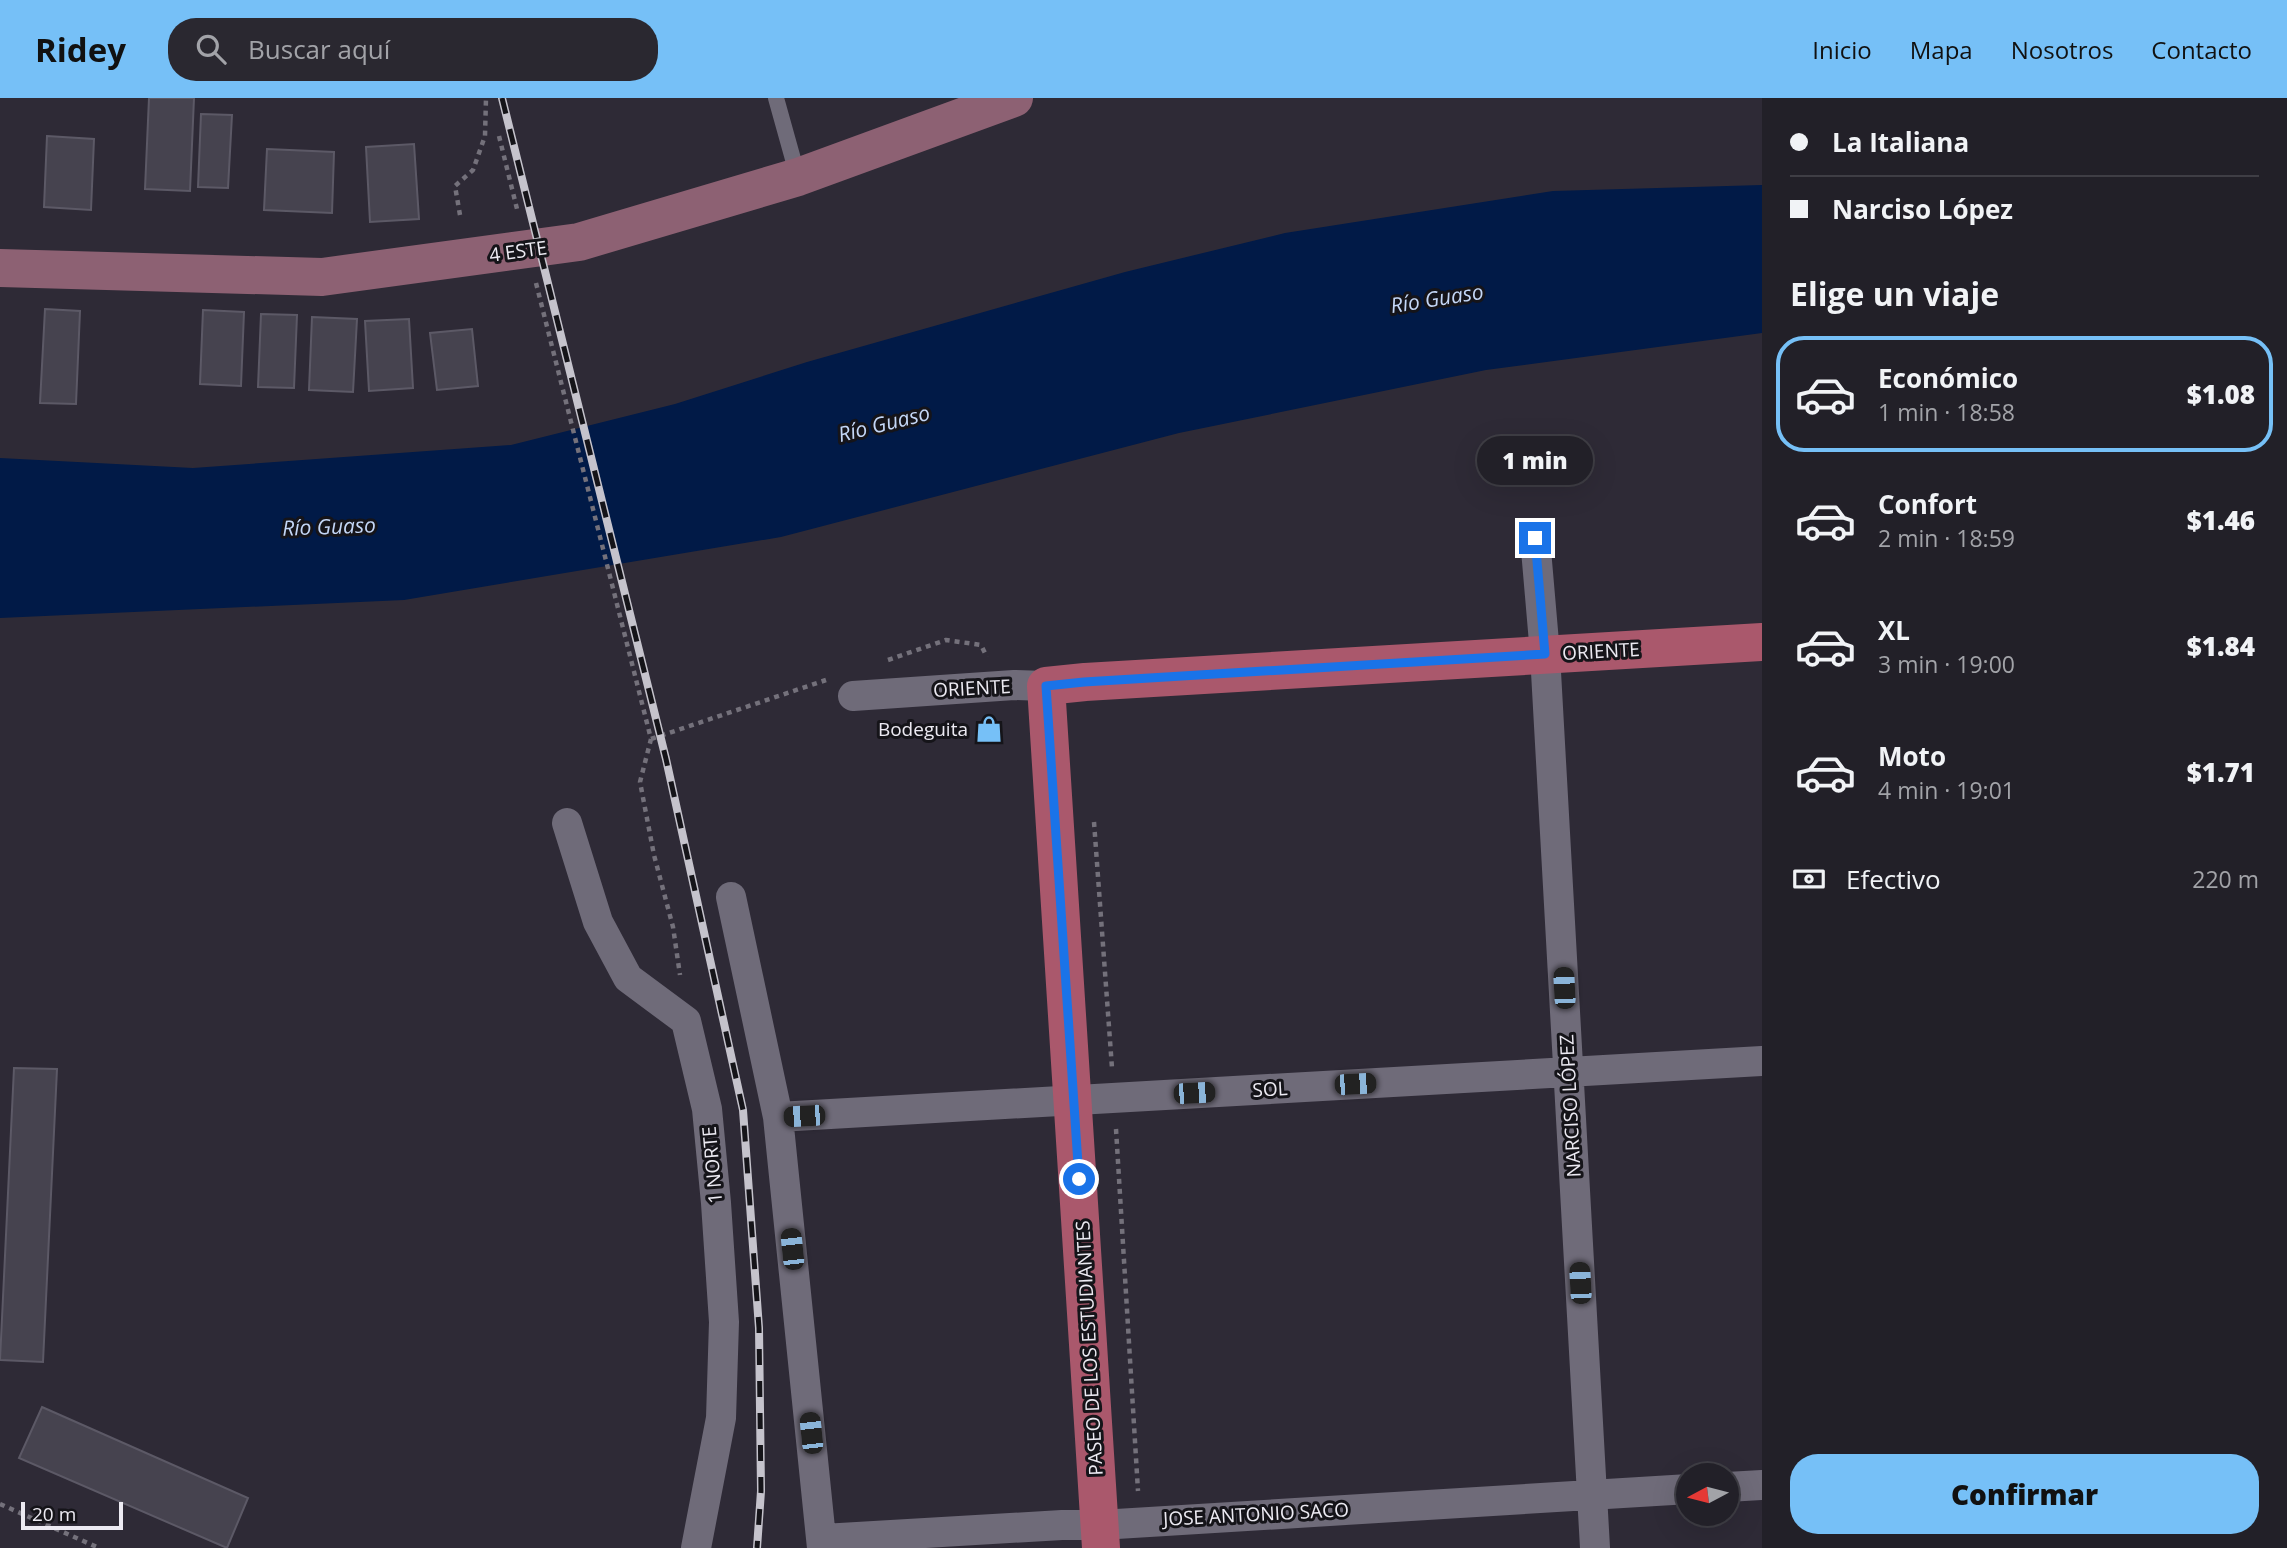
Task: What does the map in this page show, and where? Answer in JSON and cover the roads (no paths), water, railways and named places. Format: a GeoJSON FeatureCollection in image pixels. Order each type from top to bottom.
{"type":"FeatureCollection","features":[{"type":"Feature","properties":{"kind":"main road","name":"4 ESTE"},"geometry":{"type":"LineString","coordinates":[[0,268],[322,277],[579,242],[798,177],[1014,98]]}},
{"type":"Feature","properties":{"kind":"main road","name":"ORIENTE"},"geometry":{"type":"LineString","coordinates":[[1046,686],[1762,642]]}},
{"type":"Feature","properties":{"kind":"main road","name":"PASEO DE LOS ESTUDIANTES"},"geometry":{"type":"LineString","coordinates":[[1046,686],[1100,1536]]}},
{"type":"Feature","properties":{"kind":"street","name":"NARCISO LÓPEZ"},"geometry":{"type":"LineString","coordinates":[[1535,538],[1545,654],[1595,1548]]}},
{"type":"Feature","properties":{"kind":"street","name":"ORIENTE"},"geometry":{"type":"LineString","coordinates":[[853,695],[1014,685],[1046,686]]}},
{"type":"Feature","properties":{"kind":"street","name":"1 NORTE"},"geometry":{"type":"LineString","coordinates":[[567,823],[598,922],[628,978],[686,1021],[706,1109],[724,1322],[721,1418],[696,1548]]}},
{"type":"Feature","properties":{"kind":"street"},"geometry":{"type":"LineString","coordinates":[[731,897],[778,1117],[822,1543]]}},
{"type":"Feature","properties":{"kind":"street","name":"SOL"},"geometry":{"type":"LineString","coordinates":[[778,1117],[1762,1061]]}},
{"type":"Feature","properties":{"kind":"street"},"geometry":{"type":"LineString","coordinates":[[1740,1486],[1762,1485]]}},
{"type":"Feature","properties":{"kind":"street","name":"JOSE ANTONIO SACO"},"geometry":{"type":"LineString","coordinates":[[822,1543],[1062,1525],[1100,1536],[1591,1494],[1676,1490]]}},
{"type":"Feature","properties":{"kind":"lane"},"geometry":{"type":"LineString","coordinates":[[776,98],[798,177]]}},
{"type":"Feature","properties":{"kind":"water","name":"Río Guaso"},"geometry":{"type":"Polygon","coordinates":[[[1762,185],[1762,333],[1486,370],[1179,433],[781,537],[404,600],[0,618],[0,458],[193,468],[511,445],[675,404],[807,362],[1125,272],[1285,233],[1553,191],[1762,185]]]}},
{"type":"Feature","properties":{"kind":"railway"},"geometry":{"type":"LineString","coordinates":[[502,98],[666,759],[743,1110],[759,1328],[761,1491],[757,1548]]}},
{"type":"Feature","properties":{"kind":"place","name":"Bodeguita"},"geometry":{"type":"Point","coordinates":[989,729]}}]}
